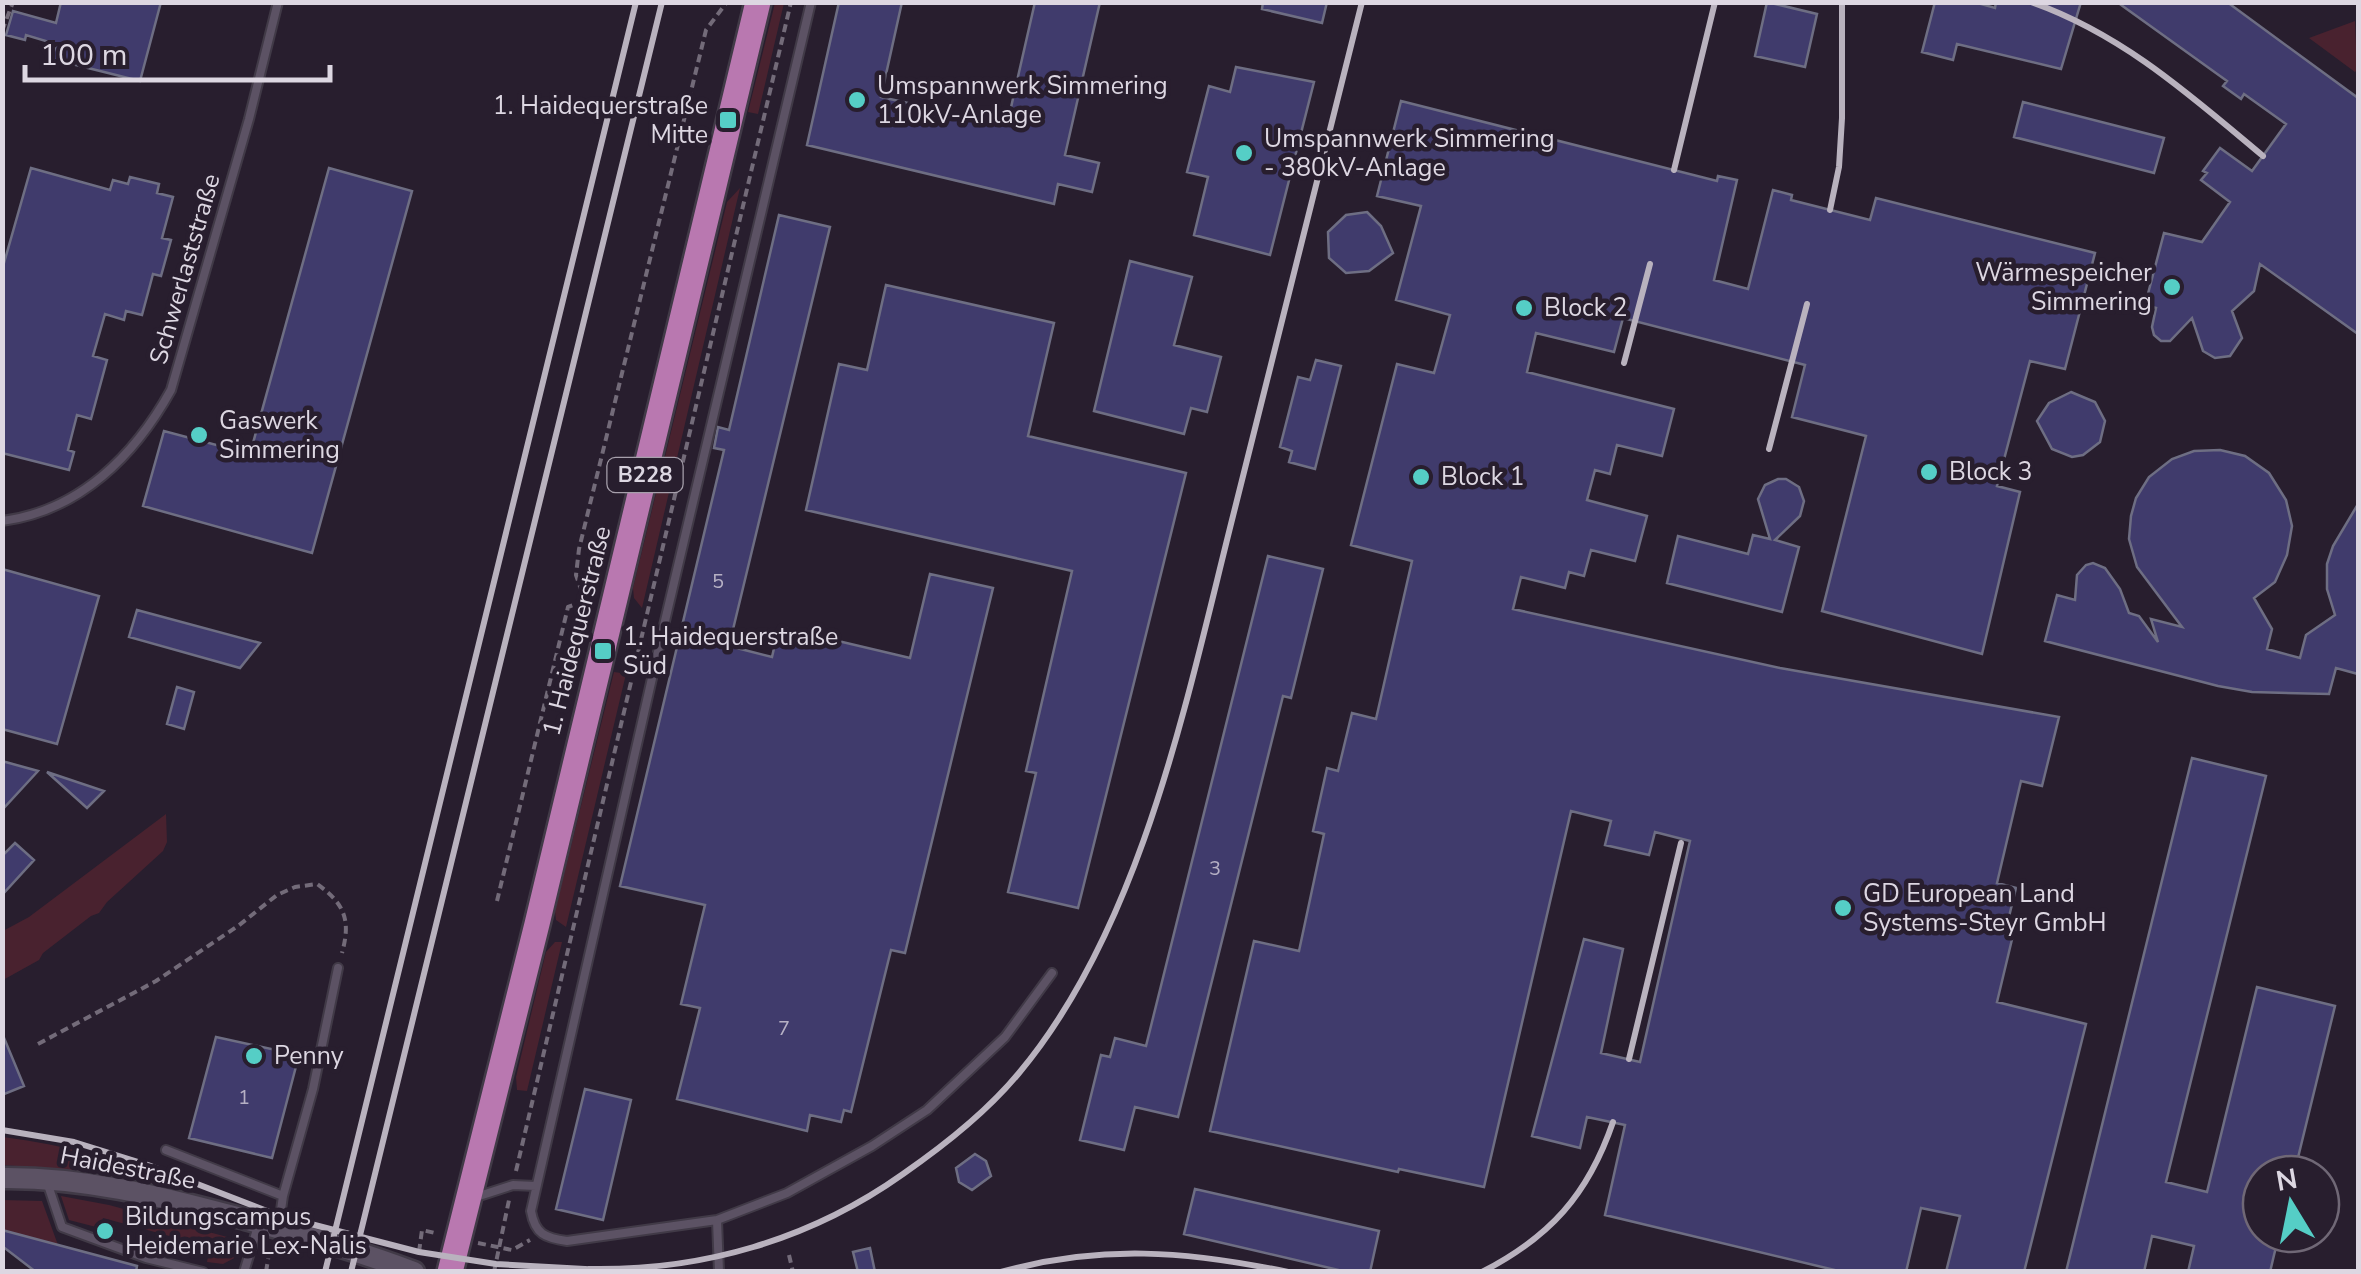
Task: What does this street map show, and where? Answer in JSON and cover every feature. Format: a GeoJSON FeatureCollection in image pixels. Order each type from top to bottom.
{"type":"FeatureCollection","features":[{"type":"Feature","properties":{"kind":"main road","name":"1. Haidequerstraße"},"geometry":{"type":"LineString","coordinates":[[450,1272],[758,2]]}},
{"type":"Feature","properties":{"kind":"street","name":"Haidestraße"},"geometry":{"type":"LineString","coordinates":[[2,1178],[106,1184],[269,1232],[416,1262]]}},
{"type":"Feature","properties":{"kind":"lane","name":"Schwerlaststraße"},"geometry":{"type":"LineString","coordinates":[[2,521],[56,504],[92,485],[128,456],[171,390],[249,119],[278,2]]}},
{"type":"Feature","properties":{"kind":"lane"},"geometry":{"type":"LineString","coordinates":[[811,2],[536,1186],[531,1211],[534,1226],[546,1238],[567,1241],[717,1220],[787,1193],[927,1110],[1005,1037],[1052,973]]}},
{"type":"Feature","properties":{"kind":"lane"},"geometry":{"type":"LineString","coordinates":[[244,1272],[269,1232],[283,1196],[313,1089],[338,968]]}},
{"type":"Feature","properties":{"kind":"lane"},"geometry":{"type":"LineString","coordinates":[[166,1150],[283,1196]]}},
{"type":"Feature","properties":{"kind":"lane"},"geometry":{"type":"LineString","coordinates":[[46,1178],[62,1227],[146,1258],[203,1272]]}},
{"type":"Feature","properties":{"kind":"lane"},"geometry":{"type":"LineString","coordinates":[[470,1199],[513,1185],[536,1186]]}},
{"type":"Feature","properties":{"kind":"lane"},"geometry":{"type":"LineString","coordinates":[[717,1220],[719,1272]]}},
{"type":"Feature","properties":{"kind":"path"},"geometry":{"type":"LineString","coordinates":[[2,31],[13,2]]}},
{"type":"Feature","properties":{"kind":"path"},"geometry":{"type":"LineString","coordinates":[[585,601],[576,575],[580,549],[706,30],[728,2]]}},
{"type":"Feature","properties":{"kind":"path"},"geometry":{"type":"LineString","coordinates":[[494,1272],[791,2]]}},
{"type":"Feature","properties":{"kind":"path"},"geometry":{"type":"LineString","coordinates":[[497,901],[568,608],[585,601],[612,610]]}},
{"type":"Feature","properties":{"kind":"path"},"geometry":{"type":"LineString","coordinates":[[38,1044],[156,981],[295,887],[318,884],[338,899],[348,931],[338,968]]}},
{"type":"Feature","properties":{"kind":"path"},"geometry":{"type":"LineString","coordinates":[[416,1262],[422,1230],[446,1236]]}},
{"type":"Feature","properties":{"kind":"path"},"geometry":{"type":"LineString","coordinates":[[266,1272],[269,1232]]}},
{"type":"Feature","properties":{"kind":"path"},"geometry":{"type":"LineString","coordinates":[[475,1242],[512,1250],[541,1234]]}},
{"type":"Feature","properties":{"kind":"path"},"geometry":{"type":"LineString","coordinates":[[789,1256],[793,1272]]}},
{"type":"Feature","properties":{"kind":"shaded area"},"geometry":{"type":"Polygon","coordinates":[[[775,3],[784,3],[758,114],[748,112],[775,3]]]}},
{"type":"Feature","properties":{"kind":"shaded area"},"geometry":{"type":"Polygon","coordinates":[[[2355,21],[2357,70],[2355,72],[2309,38],[2355,21]]]}},
{"type":"Feature","properties":{"kind":"shaded area"},"geometry":{"type":"Polygon","coordinates":[[[740,188],[642,608],[634,598],[633,588],[727,202],[740,188]]]}},
{"type":"Feature","properties":{"kind":"shaded area"},"geometry":{"type":"Polygon","coordinates":[[[625,656],[630,657],[566,927],[556,920],[555,911],[614,672],[621,673],[625,656]]]}},
{"type":"Feature","properties":{"kind":"shaded area"},"geometry":{"type":"Polygon","coordinates":[[[166,814],[167,842],[163,851],[99,913],[43,953],[39,960],[3,980],[3,931],[29,917],[166,814]]]}},
{"type":"Feature","properties":{"kind":"shaded area"},"geometry":{"type":"Polygon","coordinates":[[[555,942],[562,942],[527,1091],[517,1090],[516,1077],[546,952],[555,942]]]}},
{"type":"Feature","properties":{"kind":"shaded area"},"geometry":{"type":"Polygon","coordinates":[[[3,1137],[98,1156],[190,1186],[193,1191],[96,1172],[3,1165],[3,1137]]]}},
{"type":"Feature","properties":{"kind":"shaded area"},"geometry":{"type":"Polygon","coordinates":[[[61,1196],[242,1241],[238,1256],[223,1264],[207,1262],[210,1247],[103,1218],[100,1228],[69,1220],[61,1196]]]}},
{"type":"Feature","properties":{"kind":"shaded area"},"geometry":{"type":"Polygon","coordinates":[[[2,1200],[42,1201],[58,1245],[3,1230],[2,1200]]]}},
{"type":"Feature","properties":{"kind":"building"},"geometry":{"type":"Polygon","coordinates":[[[61,2],[161,2],[140,81],[52,59],[56,44],[26,35],[25,40],[6,35],[13,11],[56,23],[61,2]]]}},
{"type":"Feature","properties":{"kind":"building","name":"Umspannwerk Simmering 110kV-Anlage"},"geometry":{"type":"Polygon","coordinates":[[[839,2],[902,2],[881,97],[1007,125],[1035,2],[1100,2],[1065,155],[1099,163],[1092,192],[1058,184],[1054,204],[807,145],[839,2]]]}},
{"type":"Feature","properties":{"kind":"building"},"geometry":{"type":"Polygon","coordinates":[[[1263,2],[1327,2],[1322,23],[1262,9],[1263,2]]]}},
{"type":"Feature","properties":{"kind":"building"},"geometry":{"type":"Polygon","coordinates":[[[1767,2],[1817,14],[1805,67],[1755,56],[1767,2]]]}},
{"type":"Feature","properties":{"kind":"building"},"geometry":{"type":"Polygon","coordinates":[[[1935,2],[1974,2],[1995,8],[1996,2],[2081,2],[2061,69],[1957,44],[1953,60],[1922,52],[1935,2]]]}},
{"type":"Feature","properties":{"kind":"building"},"geometry":{"type":"Polygon","coordinates":[[[2117,2],[2227,2],[2358,98],[2358,334],[2260,264],[2254,291],[2232,311],[2242,338],[2230,356],[2215,358],[2203,351],[2192,318],[2170,341],[2161,341],[2154,335],[2156,308],[2145,305],[2164,233],[2202,242],[2230,202],[2201,180],[2207,173],[2203,171],[2220,148],[2252,171],[2286,124],[2244,94],[2241,99],[2223,86],[2227,81],[2117,2]]]}},
{"type":"Feature","properties":{"kind":"building","name":"Umspannwerk Simmering - 380kV-Anlage"},"geometry":{"type":"Polygon","coordinates":[[[1236,67],[1314,82],[1270,255],[1194,235],[1208,177],[1187,172],[1209,86],[1230,92],[1236,67]]]}},
{"type":"Feature","properties":{"kind":"building"},"geometry":{"type":"Polygon","coordinates":[[[1401,101],[1717,181],[1718,176],[1737,180],[1714,280],[1748,289],[1773,190],[1792,195],[1791,200],[1870,220],[1876,198],[2095,253],[2065,369],[2030,361],[1997,486],[2020,492],[1982,654],[1822,611],[1866,436],[1792,417],[1805,365],[1623,318],[1614,352],[1536,333],[1527,372],[1674,409],[1662,456],[1617,445],[1610,474],[1595,470],[1587,500],[1647,516],[1635,561],[1591,550],[1584,576],[1569,572],[1565,588],[1521,577],[1513,609],[1780,668],[2059,717],[2042,786],[2021,781],[1997,883],[2016,888],[2006,929],[2014,931],[1997,1002],[2086,1024],[2024,1272],[1946,1272],[1960,1216],[1921,1208],[1906,1272],[1843,1272],[1605,1215],[1625,1125],[1587,1117],[1580,1148],[1532,1136],[1584,939],[1623,949],[1601,1053],[1640,1062],[1690,841],[1655,832],[1649,855],[1605,845],[1611,821],[1571,811],[1484,1187],[1210,1131],[1254,941],[1299,951],[1324,834],[1313,831],[1327,768],[1338,771],[1352,713],[1376,719],[1412,561],[1351,545],[1397,364],[1434,373],[1450,315],[1396,300],[1421,206],[1377,196],[1401,101]]]}},
{"type":"Feature","properties":{"kind":"building"},"geometry":{"type":"Polygon","coordinates":[[[2023,102],[2164,138],[2154,173],[2014,137],[2023,102]]]}},
{"type":"Feature","properties":{"kind":"building"},"geometry":{"type":"Polygon","coordinates":[[[31,168],[110,190],[113,180],[128,184],[130,177],[159,184],[157,193],[173,197],[162,238],[171,240],[161,276],[153,274],[142,315],[126,311],[124,320],[105,314],[93,356],[107,360],[91,419],[77,415],[68,450],[74,452],[69,470],[2,453],[2,270],[31,168]]]}},
{"type":"Feature","properties":{"kind":"building"},"geometry":{"type":"Polygon","coordinates":[[[329,168],[412,191],[312,553],[143,506],[164,431],[250,454],[329,168]]]}},
{"type":"Feature","properties":{"kind":"building"},"geometry":{"type":"Polygon","coordinates":[[[1367,212],[1381,226],[1393,253],[1369,271],[1346,273],[1329,258],[1328,232],[1346,215],[1367,212]]]}},
{"type":"Feature","properties":{"kind":"building"},"geometry":{"type":"Polygon","coordinates":[[[779,215],[830,227],[729,646],[772,657],[779,627],[910,658],[930,574],[993,588],[905,953],[891,950],[851,1112],[844,1110],[841,1122],[810,1115],[807,1131],[677,1099],[700,1008],[681,1004],[705,905],[620,886],[724,450],[714,448],[718,427],[729,430],[779,215]]]}},
{"type":"Feature","properties":{"kind":"building"},"geometry":{"type":"Polygon","coordinates":[[[1130,261],[1192,277],[1174,345],[1221,357],[1207,412],[1191,408],[1184,434],[1094,411],[1130,261]]]}},
{"type":"Feature","properties":{"kind":"building"},"geometry":{"type":"Polygon","coordinates":[[[886,285],[1054,323],[1028,436],[1186,473],[1078,908],[1008,892],[1036,773],[1026,771],[1072,571],[806,510],[839,364],[867,370],[886,285]]]}},
{"type":"Feature","properties":{"kind":"building"},"geometry":{"type":"Polygon","coordinates":[[[1316,360],[1341,366],[1315,469],[1289,462],[1292,451],[1280,447],[1298,377],[1310,380],[1316,360]]]}},
{"type":"Feature","properties":{"kind":"building"},"geometry":{"type":"Polygon","coordinates":[[[2071,392],[2095,402],[2105,421],[2100,442],[2083,455],[2072,457],[2052,449],[2037,421],[2049,403],[2071,392]]]}},
{"type":"Feature","properties":{"kind":"building"},"geometry":{"type":"Polygon","coordinates":[[[2220,450],[2245,456],[2269,473],[2286,500],[2292,526],[2287,555],[2275,582],[2254,598],[2272,629],[2267,649],[2300,658],[2306,635],[2335,615],[2327,589],[2327,564],[2358,504],[2358,674],[2336,668],[2329,694],[2252,692],[2218,686],[2045,641],[2057,595],[2075,600],[2077,575],[2093,563],[2105,568],[2120,589],[2129,613],[2139,616],[2158,642],[2151,619],[2182,627],[2137,567],[2129,539],[2131,516],[2136,498],[2149,477],[2172,459],[2194,451],[2220,450]]]}},
{"type":"Feature","properties":{"kind":"building"},"geometry":{"type":"Polygon","coordinates":[[[1778,479],[1799,487],[1804,501],[1800,516],[1775,540],[1799,547],[1782,612],[1667,583],[1678,536],[1748,554],[1753,535],[1770,539],[1758,499],[1765,485],[1778,479]]]}},
{"type":"Feature","properties":{"kind":"building"},"geometry":{"type":"Polygon","coordinates":[[[1268,556],[1323,569],[1291,698],[1283,696],[1178,1117],[1135,1107],[1124,1150],[1080,1140],[1101,1055],[1110,1057],[1115,1038],[1146,1046],[1268,556]]]}},
{"type":"Feature","properties":{"kind":"building"},"geometry":{"type":"Polygon","coordinates":[[[2,569],[99,596],[57,744],[2,729],[2,569]]]}},
{"type":"Feature","properties":{"kind":"building"},"geometry":{"type":"Polygon","coordinates":[[[137,610],[260,643],[240,668],[129,637],[137,610]]]}},
{"type":"Feature","properties":{"kind":"building"},"geometry":{"type":"Polygon","coordinates":[[[177,687],[194,692],[184,729],[167,724],[177,687]]]}},
{"type":"Feature","properties":{"kind":"building"},"geometry":{"type":"Polygon","coordinates":[[[2192,758],[2266,776],[2166,1182],[2207,1192],[2257,987],[2335,1006],[2299,1154],[2241,1154],[2241,1254],[2274,1254],[2270,1272],[2188,1272],[2194,1246],[2152,1236],[2144,1272],[2066,1272],[2192,758]]]}},
{"type":"Feature","properties":{"kind":"building"},"geometry":{"type":"Polygon","coordinates":[[[2,761],[38,771],[2,810],[2,761]]]}},
{"type":"Feature","properties":{"kind":"building"},"geometry":{"type":"Polygon","coordinates":[[[47,772],[104,791],[87,808],[47,772]]]}},
{"type":"Feature","properties":{"kind":"building"},"geometry":{"type":"Polygon","coordinates":[[[15,843],[34,860],[2,895],[2,856],[15,843]]]}},
{"type":"Feature","properties":{"kind":"building"},"geometry":{"type":"Polygon","coordinates":[[[2,1033],[24,1086],[2,1095],[2,1033]]]}},
{"type":"Feature","properties":{"kind":"building"},"geometry":{"type":"Polygon","coordinates":[[[216,1037],[299,1055],[272,1158],[189,1138],[216,1037]]]}},
{"type":"Feature","properties":{"kind":"building"},"geometry":{"type":"Polygon","coordinates":[[[585,1089],[631,1100],[603,1220],[556,1209],[585,1089]]]}},
{"type":"Feature","properties":{"kind":"building"},"geometry":{"type":"Polygon","coordinates":[[[975,1154],[986,1161],[991,1176],[972,1190],[959,1182],[956,1168],[975,1154]]]}},
{"type":"Feature","properties":{"kind":"building"},"geometry":{"type":"Polygon","coordinates":[[[1195,1189],[1379,1231],[1370,1272],[1347,1272],[1184,1234],[1195,1189]]]}},
{"type":"Feature","properties":{"kind":"building","name":"Bildungscampus Heidemarie Lex-Nalis"},"geometry":{"type":"Polygon","coordinates":[[[2,1230],[137,1266],[136,1272],[36,1272],[2,1246],[2,1230]]]}},
{"type":"Feature","properties":{"kind":"building"},"geometry":{"type":"Polygon","coordinates":[[[870,1248],[875,1272],[858,1272],[853,1252],[870,1248]]]}},
{"type":"Feature","properties":{"kind":"railway"},"geometry":{"type":"LineString","coordinates":[[325,1272],[636,2]]}},
{"type":"Feature","properties":{"kind":"railway"},"geometry":{"type":"LineString","coordinates":[[351,1272],[662,2]]}},
{"type":"Feature","properties":{"kind":"railway"},"geometry":{"type":"LineString","coordinates":[[589,1269],[673,1264],[713,1257],[793,1234],[831,1217],[903,1174],[964,1128],[1019,1073],[1062,1014],[1098,950],[1129,880],[1178,733],[1362,2]]}},
{"type":"Feature","properties":{"kind":"railway"},"geometry":{"type":"LineString","coordinates":[[1674,170],[1715,2]]}},
{"type":"Feature","properties":{"kind":"railway"},"geometry":{"type":"LineString","coordinates":[[1830,210],[1839,167],[1842,118],[1842,2]]}},
{"type":"Feature","properties":{"kind":"railway"},"geometry":{"type":"LineString","coordinates":[[2031,2],[2095,31],[2154,68],[2263,156]]}},
{"type":"Feature","properties":{"kind":"railway"},"geometry":{"type":"LineString","coordinates":[[1624,363],[1650,264]]}},
{"type":"Feature","properties":{"kind":"railway"},"geometry":{"type":"LineString","coordinates":[[1769,449],[1807,304]]}},
{"type":"Feature","properties":{"kind":"railway"},"geometry":{"type":"LineString","coordinates":[[1629,1059],[1681,843]]}},
{"type":"Feature","properties":{"kind":"railway"},"geometry":{"type":"LineString","coordinates":[[1482,1272],[1528,1244],[1564,1211],[1592,1171],[1613,1122]]}},
{"type":"Feature","properties":{"kind":"railway"},"geometry":{"type":"LineString","coordinates":[[2,1130],[74,1142],[148,1165],[280,1216],[419,1252],[496,1264],[603,1270]]}},
{"type":"Feature","properties":{"kind":"railway"},"geometry":{"type":"LineString","coordinates":[[1001,1272],[1109,1254],[1179,1255],[1288,1272]]}},
{"type":"Feature","properties":{"kind":"place","name":"Umspannwerk Simmering 110kV-Anlage"},"geometry":{"type":"Point","coordinates":[857,100]}},
{"type":"Feature","properties":{"kind":"place","name":"1. Haidequerstraße Mitte"},"geometry":{"type":"Point","coordinates":[728,120]}},
{"type":"Feature","properties":{"kind":"place","name":"Umspannwerk Simmering - 380kV-Anlage"},"geometry":{"type":"Point","coordinates":[1244,153]}},
{"type":"Feature","properties":{"kind":"place","name":"Wärmespeicher Simmering"},"geometry":{"type":"Point","coordinates":[2172,287]}},
{"type":"Feature","properties":{"kind":"place","name":"Block 2"},"geometry":{"type":"Point","coordinates":[1524,308]}},
{"type":"Feature","properties":{"kind":"place","name":"Gaswerk Simmering"},"geometry":{"type":"Point","coordinates":[199,435]}},
{"type":"Feature","properties":{"kind":"place","name":"Block 3"},"geometry":{"type":"Point","coordinates":[1929,472]}},
{"type":"Feature","properties":{"kind":"place","name":"Block 1"},"geometry":{"type":"Point","coordinates":[1421,477]}},
{"type":"Feature","properties":{"kind":"place","name":"1. Haidequerstraße Süd"},"geometry":{"type":"Point","coordinates":[603,651]}},
{"type":"Feature","properties":{"kind":"place","name":"GD European Land Systems-Steyr GmbH"},"geometry":{"type":"Point","coordinates":[1843,908]}},
{"type":"Feature","properties":{"kind":"place","name":"Penny"},"geometry":{"type":"Point","coordinates":[254,1056]}},
{"type":"Feature","properties":{"kind":"place","name":"Bildungscampus Heidemarie Lex-Nalis"},"geometry":{"type":"Point","coordinates":[105,1231]}}]}
